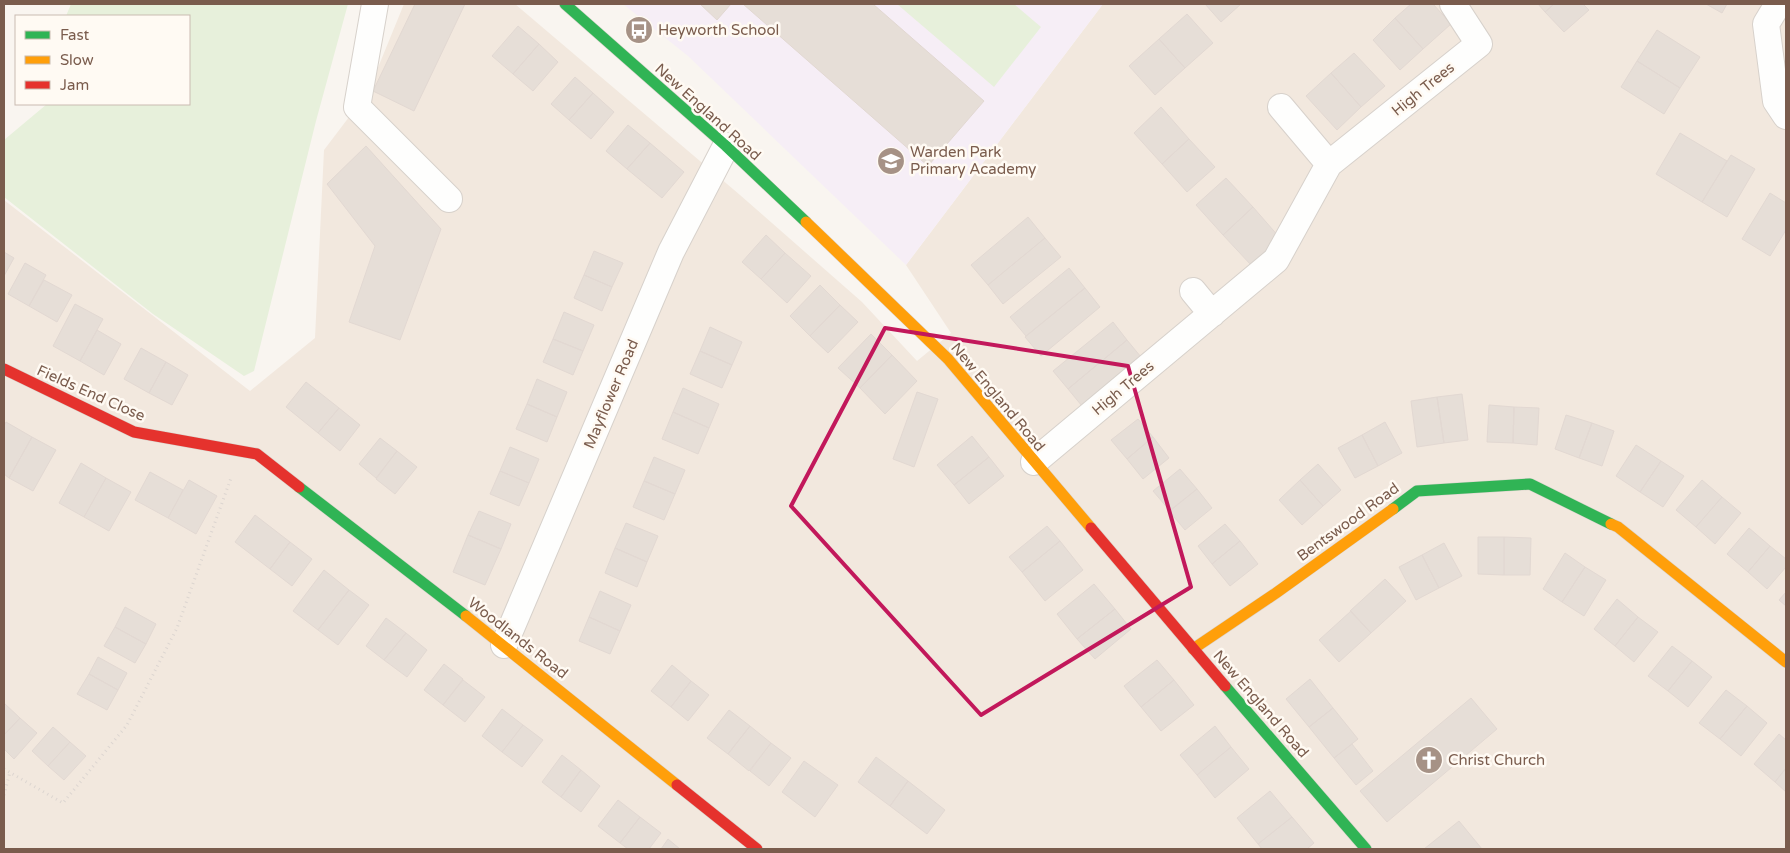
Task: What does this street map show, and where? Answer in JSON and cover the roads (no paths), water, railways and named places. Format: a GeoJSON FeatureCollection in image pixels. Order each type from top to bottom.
{"type":"FeatureCollection","features":[{"type":"Feature","properties":{"kind":"street"},"geometry":{"type":"LineString","coordinates":[[375,4],[358,107],[449,199]]}},
{"type":"Feature","properties":{"kind":"street","name":"New England Road"},"geometry":{"type":"LineString","coordinates":[[565,4],[726,146],[948,359],[1193,650],[1366,849]]}},
{"type":"Feature","properties":{"kind":"street","name":"High Trees"},"geometry":{"type":"LineString","coordinates":[[1034,462],[1276,260],[1329,164],[1479,44],[1453,4]]}},
{"type":"Feature","properties":{"kind":"street"},"geometry":{"type":"LineString","coordinates":[[1778,4],[1766,24],[1776,101],[1786,116]]}},
{"type":"Feature","properties":{"kind":"street"},"geometry":{"type":"LineString","coordinates":[[1281,107],[1329,164]]}},
{"type":"Feature","properties":{"kind":"street","name":"Mayflower Road"},"geometry":{"type":"LineString","coordinates":[[504,645],[671,252],[726,146]]}},
{"type":"Feature","properties":{"kind":"street"},"geometry":{"type":"LineString","coordinates":[[1193,291],[1212,314]]}},
{"type":"Feature","properties":{"kind":"street","name":"Fields End Close"},"geometry":{"type":"LineString","coordinates":[[4,369],[134,432],[257,454]]}},
{"type":"Feature","properties":{"kind":"street","name":"Woodlands Road"},"geometry":{"type":"LineString","coordinates":[[257,454],[504,645],[757,849]]}},
{"type":"Feature","properties":{"kind":"street","name":"Bentswood Road"},"geometry":{"type":"LineString","coordinates":[[1193,650],[1276,593],[1417,490],[1530,484],[1618,527],[1786,662]]}},
{"type":"Feature","properties":{"kind":"place","name":"Heyworth School"},"geometry":{"type":"Point","coordinates":[639,30]}},
{"type":"Feature","properties":{"kind":"place","name":"Warden Park Primary Academy"},"geometry":{"type":"Point","coordinates":[891,161]}},
{"type":"Feature","properties":{"kind":"place","name":"Christ Church"},"geometry":{"type":"Point","coordinates":[1429,760]}}]}
